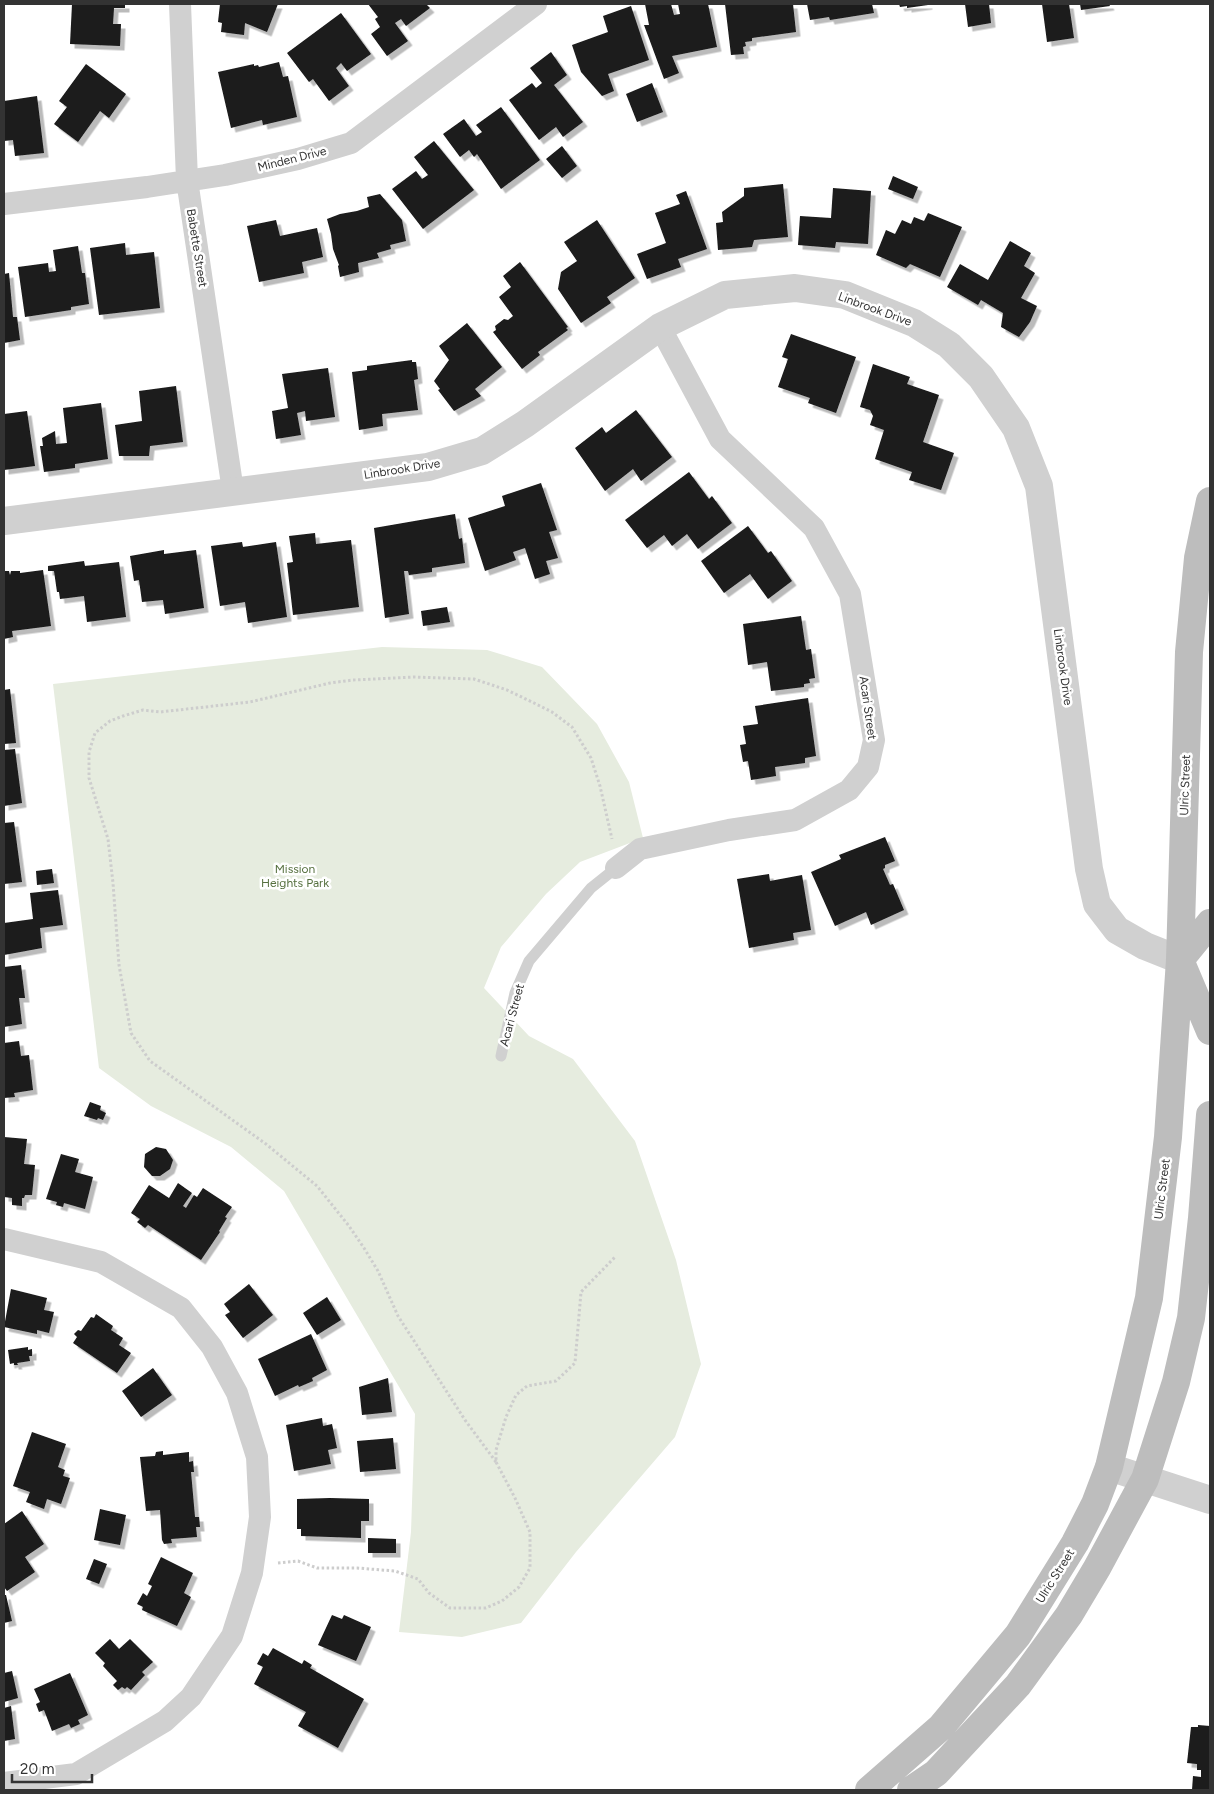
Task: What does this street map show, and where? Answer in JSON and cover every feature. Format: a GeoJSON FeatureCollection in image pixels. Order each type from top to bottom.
{"type":"FeatureCollection","features":[{"type":"Feature","properties":{"kind":"main road","name":"Ulric Street"},"geometry":{"type":"LineString","coordinates":[[869,1790],[941,1727],[1018,1635],[1074,1543],[1095,1504],[1109,1467],[1149,1298],[1168,1137],[1180,960],[1189,652],[1198,558],[1210,501]]}},
{"type":"Feature","properties":{"kind":"main road"},"geometry":{"type":"LineString","coordinates":[[1210,923],[1180,960],[1210,1031]]}},
{"type":"Feature","properties":{"kind":"main road"},"geometry":{"type":"LineString","coordinates":[[911,1790],[936,1774],[1018,1685],[1068,1615],[1097,1568],[1145,1479],[1176,1382],[1191,1318],[1202,1218],[1210,1115]]}},
{"type":"Feature","properties":{"kind":"street","name":"Babette Street"},"geometry":{"type":"LineString","coordinates":[[180,4],[186,180],[233,491]]}},
{"type":"Feature","properties":{"kind":"street","name":"Minden Drive"},"geometry":{"type":"LineString","coordinates":[[4,204],[147,187],[225,175],[298,159],[351,143],[536,4]]}},
{"type":"Feature","properties":{"kind":"street","name":"Linbrook Drive"},"geometry":{"type":"LineString","coordinates":[[4,521],[428,467],[482,451],[525,424],[660,327],[725,295],[795,288],[845,295],[914,323],[949,345],[981,377],[1016,428],[1039,486],[1089,869],[1097,904],[1117,930],[1145,946],[1180,960]]}},
{"type":"Feature","properties":{"kind":"street","name":"Acari Street"},"geometry":{"type":"LineString","coordinates":[[616,868],[640,849],[729,830],[795,820],[849,790],[868,767],[874,740],[850,594],[814,528],[720,439],[660,327]]}},
{"type":"Feature","properties":{"kind":"street"},"geometry":{"type":"LineString","coordinates":[[4,1239],[101,1262],[181,1308],[212,1348],[237,1393],[256,1457],[260,1517],[252,1573],[232,1636],[191,1697],[165,1721],[76,1774],[4,1783]]}},
{"type":"Feature","properties":{"kind":"street"},"geometry":{"type":"LineString","coordinates":[[1109,1467],[1210,1500]]}},
{"type":"Feature","properties":{"kind":"lane","name":"Acari Street"},"geometry":{"type":"LineString","coordinates":[[502,1056],[515,993],[529,961],[591,888],[616,868]]}},
{"type":"Feature","properties":{"kind":"path"},"geometry":{"type":"LineString","coordinates":[[254,1564],[298,1561],[317,1568],[357,1568],[395,1571],[418,1579],[429,1593],[450,1608],[486,1608],[502,1601],[519,1587],[530,1568],[530,1532],[496,1462],[465,1420],[398,1316],[378,1271],[364,1248],[317,1186],[266,1144],[150,1061],[131,1034],[119,965],[108,839],[88,778],[89,752],[95,734],[110,721],[143,710],[160,712],[250,702],[330,683],[353,680],[414,677],[474,679],[507,690],[532,702],[552,712],[572,727],[592,758],[607,812],[616,868]]}},
{"type":"Feature","properties":{"kind":"path"},"geometry":{"type":"LineString","coordinates":[[496,1462],[496,1450],[506,1417],[516,1395],[527,1386],[556,1380],[575,1363],[581,1292],[616,1256]]}},
{"type":"Feature","properties":{"kind":"green space","name":"Mission Heights Park"},"geometry":{"type":"Polygon","coordinates":[[[382,647],[487,650],[542,667],[597,724],[629,782],[643,838],[580,862],[546,894],[501,947],[484,988],[529,1036],[573,1059],[635,1141],[676,1260],[701,1364],[675,1437],[576,1552],[521,1623],[462,1637],[399,1632],[411,1532],[415,1414],[284,1191],[231,1147],[151,1106],[99,1068],[53,684],[382,647]]]}},
{"type":"Feature","properties":{"kind":"building"},"geometry":{"type":"Polygon","coordinates":[[[72,4],[125,4],[125,8],[114,8],[113,24],[121,24],[120,46],[70,44],[72,4]]]}},
{"type":"Feature","properties":{"kind":"building"},"geometry":{"type":"Polygon","coordinates":[[[220,4],[278,4],[267,32],[245,23],[244,35],[221,32],[222,23],[218,22],[220,4]]]}},
{"type":"Feature","properties":{"kind":"building"},"geometry":{"type":"Polygon","coordinates":[[[368,4],[426,4],[430,8],[406,26],[401,19],[395,23],[408,41],[387,56],[371,34],[380,27],[375,19],[378,17],[368,4]]]}},
{"type":"Feature","properties":{"kind":"building"},"geometry":{"type":"Polygon","coordinates":[[[645,4],[671,4],[674,15],[680,14],[678,4],[708,4],[717,47],[672,56],[679,73],[664,79],[644,25],[649,25],[645,4]]]}},
{"type":"Feature","properties":{"kind":"building"},"geometry":{"type":"Polygon","coordinates":[[[725,4],[793,4],[796,32],[752,38],[752,41],[745,42],[746,46],[743,47],[744,54],[731,55],[725,4]]]}},
{"type":"Feature","properties":{"kind":"building"},"geometry":{"type":"Polygon","coordinates":[[[807,4],[872,4],[874,13],[830,20],[829,17],[810,20],[807,4]]]}},
{"type":"Feature","properties":{"kind":"building"},"geometry":{"type":"Polygon","coordinates":[[[899,4],[928,5],[907,8],[907,6],[900,7],[899,4]]]}},
{"type":"Feature","properties":{"kind":"building"},"geometry":{"type":"Polygon","coordinates":[[[965,4],[989,4],[991,23],[968,27],[965,4]]]}},
{"type":"Feature","properties":{"kind":"building"},"geometry":{"type":"Polygon","coordinates":[[[1042,4],[1069,4],[1074,38],[1047,42],[1042,4]]]}},
{"type":"Feature","properties":{"kind":"building"},"geometry":{"type":"Polygon","coordinates":[[[1080,4],[1109,4],[1110,6],[1081,10],[1080,4]]]}},
{"type":"Feature","properties":{"kind":"building"},"geometry":{"type":"Polygon","coordinates":[[[631,6],[649,60],[608,74],[614,91],[602,96],[581,72],[572,45],[608,32],[603,16],[631,6]]]}},
{"type":"Feature","properties":{"kind":"building"},"geometry":{"type":"Polygon","coordinates":[[[341,13],[371,54],[347,71],[341,63],[336,68],[349,86],[329,101],[313,79],[309,82],[287,53],[341,13]]]}},
{"type":"Feature","properties":{"kind":"building"},"geometry":{"type":"Polygon","coordinates":[[[551,52],[567,75],[554,85],[583,122],[563,137],[556,127],[539,140],[509,100],[532,83],[536,88],[542,83],[530,68],[551,52]]]}},
{"type":"Feature","properties":{"kind":"building"},"geometry":{"type":"Polygon","coordinates":[[[279,62],[283,77],[288,76],[297,117],[263,125],[262,120],[231,128],[218,72],[254,64],[254,66],[258,65],[259,67],[279,62]]]}},
{"type":"Feature","properties":{"kind":"building"},"geometry":{"type":"Polygon","coordinates":[[[86,64],[126,94],[109,118],[100,111],[78,142],[54,124],[67,107],[59,101],[86,64]]]}},
{"type":"Feature","properties":{"kind":"building"},"geometry":{"type":"Polygon","coordinates":[[[652,83],[663,112],[637,122],[626,94],[652,83]]]}},
{"type":"Feature","properties":{"kind":"building"},"geometry":{"type":"Polygon","coordinates":[[[37,96],[44,153],[15,156],[13,140],[4,141],[4,101],[37,96]]]}},
{"type":"Feature","properties":{"kind":"building"},"geometry":{"type":"Polygon","coordinates":[[[501,107],[540,160],[501,189],[477,154],[474,157],[469,150],[460,157],[443,134],[464,119],[476,136],[482,132],[476,125],[501,107]]]}},
{"type":"Feature","properties":{"kind":"building"},"geometry":{"type":"Polygon","coordinates":[[[434,141],[474,190],[423,229],[392,189],[416,171],[422,179],[428,175],[414,157],[434,141]]]}},
{"type":"Feature","properties":{"kind":"building"},"geometry":{"type":"Polygon","coordinates":[[[562,146],[577,166],[562,178],[546,159],[562,146]]]}},
{"type":"Feature","properties":{"kind":"building"},"geometry":{"type":"Polygon","coordinates":[[[893,176],[918,187],[913,199],[888,189],[893,176]]]}},
{"type":"Feature","properties":{"kind":"building"},"geometry":{"type":"Polygon","coordinates":[[[783,184],[788,237],[754,240],[752,247],[718,250],[716,223],[723,222],[722,212],[744,196],[744,188],[783,184]]]}},
{"type":"Feature","properties":{"kind":"building"},"geometry":{"type":"Polygon","coordinates":[[[833,188],[871,191],[868,244],[836,242],[835,248],[798,245],[800,216],[831,218],[833,188]]]}},
{"type":"Feature","properties":{"kind":"building"},"geometry":{"type":"Polygon","coordinates":[[[686,191],[707,249],[678,259],[681,267],[647,279],[637,254],[666,243],[655,213],[680,204],[676,195],[686,191]]]}},
{"type":"Feature","properties":{"kind":"building"},"geometry":{"type":"Polygon","coordinates":[[[380,194],[402,220],[406,241],[390,245],[391,249],[377,253],[379,258],[358,263],[359,272],[340,277],[339,265],[333,249],[327,219],[369,207],[367,197],[380,194]]]}},
{"type":"Feature","properties":{"kind":"building"},"geometry":{"type":"Polygon","coordinates":[[[928,213],[962,227],[940,277],[910,264],[906,268],[876,255],[886,230],[895,234],[902,220],[911,224],[914,217],[924,221],[928,213]]]}},
{"type":"Feature","properties":{"kind":"building"},"geometry":{"type":"Polygon","coordinates":[[[276,220],[280,236],[317,228],[323,257],[302,262],[304,273],[259,282],[247,226],[276,220]]]}},
{"type":"Feature","properties":{"kind":"building"},"geometry":{"type":"Polygon","coordinates":[[[597,220],[635,278],[607,297],[611,303],[581,323],[558,289],[561,272],[577,261],[564,242],[597,220]]]}},
{"type":"Feature","properties":{"kind":"building"},"geometry":{"type":"Polygon","coordinates":[[[1010,241],[1031,253],[1024,266],[1035,273],[1021,298],[1037,306],[1030,322],[1019,337],[1001,327],[1003,313],[981,300],[978,305],[947,287],[960,264],[988,280],[1010,241]]]}},
{"type":"Feature","properties":{"kind":"building"},"geometry":{"type":"Polygon","coordinates":[[[125,243],[126,255],[154,252],[160,308],[99,315],[90,248],[125,243]]]}},
{"type":"Feature","properties":{"kind":"building"},"geometry":{"type":"Polygon","coordinates":[[[78,246],[82,273],[85,273],[89,304],[71,307],[71,310],[25,317],[18,267],[48,263],[49,272],[56,271],[53,250],[78,246]]]}},
{"type":"Feature","properties":{"kind":"building"},"geometry":{"type":"Polygon","coordinates":[[[520,262],[568,327],[566,328],[568,330],[538,352],[540,355],[522,369],[493,332],[496,330],[495,326],[504,319],[508,320],[513,316],[499,297],[511,287],[503,276],[520,262]]]}},
{"type":"Feature","properties":{"kind":"building"},"geometry":{"type":"Polygon","coordinates":[[[9,273],[13,317],[17,317],[20,340],[4,343],[4,274],[9,273]]]}},
{"type":"Feature","properties":{"kind":"building"},"geometry":{"type":"Polygon","coordinates":[[[467,323],[502,367],[475,389],[481,396],[454,411],[438,390],[440,389],[434,381],[449,360],[439,346],[467,323]]]}},
{"type":"Feature","properties":{"kind":"building"},"geometry":{"type":"Polygon","coordinates":[[[791,334],[856,357],[836,413],[808,403],[810,398],[778,387],[788,359],[782,357],[791,334]]]}},
{"type":"Feature","properties":{"kind":"building"},"geometry":{"type":"Polygon","coordinates":[[[412,360],[412,362],[416,362],[418,379],[414,380],[418,410],[382,414],[383,426],[359,430],[352,372],[367,370],[367,366],[412,360]]]}},
{"type":"Feature","properties":{"kind":"building"},"geometry":{"type":"Polygon","coordinates":[[[873,364],[910,377],[907,384],[939,395],[923,442],[954,453],[941,490],[909,480],[912,472],[875,459],[884,430],[870,425],[873,416],[870,410],[860,407],[873,364]]]}},
{"type":"Feature","properties":{"kind":"building"},"geometry":{"type":"Polygon","coordinates":[[[328,368],[335,417],[306,421],[305,411],[297,413],[301,435],[276,439],[272,411],[288,408],[282,374],[328,368]]]}},
{"type":"Feature","properties":{"kind":"building"},"geometry":{"type":"Polygon","coordinates":[[[176,386],[183,442],[150,446],[149,456],[119,456],[115,425],[142,421],[139,391],[176,386]]]}},
{"type":"Feature","properties":{"kind":"building"},"geometry":{"type":"Polygon","coordinates":[[[101,403],[108,459],[75,464],[75,468],[44,472],[40,446],[43,446],[42,438],[55,431],[56,444],[67,443],[63,408],[101,403]]]}},
{"type":"Feature","properties":{"kind":"building"},"geometry":{"type":"Polygon","coordinates":[[[636,410],[672,457],[641,481],[633,469],[605,491],[575,448],[602,427],[606,433],[636,410]]]}},
{"type":"Feature","properties":{"kind":"building"},"geometry":{"type":"Polygon","coordinates":[[[27,411],[35,466],[4,470],[4,414],[27,411]]]}},
{"type":"Feature","properties":{"kind":"building"},"geometry":{"type":"Polygon","coordinates":[[[689,472],[709,499],[712,496],[732,523],[698,549],[687,534],[672,546],[664,535],[647,548],[625,520],[689,472]]]}},
{"type":"Feature","properties":{"kind":"building"},"geometry":{"type":"Polygon","coordinates":[[[541,483],[557,530],[549,532],[558,558],[546,561],[550,574],[535,579],[525,548],[513,552],[516,560],[485,571],[468,518],[505,506],[502,496],[541,483]]]}},
{"type":"Feature","properties":{"kind":"building"},"geometry":{"type":"Polygon","coordinates":[[[455,514],[459,539],[462,538],[465,563],[432,568],[432,572],[409,575],[408,571],[404,571],[409,614],[385,618],[374,528],[455,514]]]}},
{"type":"Feature","properties":{"kind":"building"},"geometry":{"type":"Polygon","coordinates":[[[748,526],[768,553],[771,551],[792,581],[768,599],[750,574],[724,593],[701,561],[748,526]]]}},
{"type":"Feature","properties":{"kind":"building"},"geometry":{"type":"Polygon","coordinates":[[[315,533],[316,544],[351,540],[359,607],[293,615],[287,563],[293,562],[289,536],[315,533]]]}},
{"type":"Feature","properties":{"kind":"building"},"geometry":{"type":"Polygon","coordinates":[[[242,542],[243,547],[276,542],[287,617],[248,623],[245,602],[220,606],[211,546],[242,542]]]}},
{"type":"Feature","properties":{"kind":"building"},"geometry":{"type":"Polygon","coordinates":[[[164,550],[164,554],[196,550],[204,608],[165,614],[163,600],[142,602],[139,580],[134,581],[130,556],[164,550]]]}},
{"type":"Feature","properties":{"kind":"building"},"geometry":{"type":"Polygon","coordinates":[[[84,561],[85,566],[119,562],[126,617],[87,622],[84,596],[60,599],[54,571],[48,571],[48,566],[84,561]]]}},
{"type":"Feature","properties":{"kind":"building"},"geometry":{"type":"Polygon","coordinates":[[[43,570],[51,626],[12,631],[13,637],[4,639],[4,571],[9,571],[10,575],[11,571],[20,571],[20,573],[43,570]]]}},
{"type":"Feature","properties":{"kind":"building"},"geometry":{"type":"Polygon","coordinates":[[[447,607],[450,622],[423,626],[421,611],[447,607]]]}},
{"type":"Feature","properties":{"kind":"building"},"geometry":{"type":"Polygon","coordinates":[[[801,616],[806,650],[811,649],[815,678],[809,679],[810,683],[804,684],[804,687],[771,691],[767,662],[748,665],[743,624],[801,616]]]}},
{"type":"Feature","properties":{"kind":"building"},"geometry":{"type":"Polygon","coordinates":[[[10,689],[16,743],[4,744],[4,690],[10,689]]]}},
{"type":"Feature","properties":{"kind":"building"},"geometry":{"type":"Polygon","coordinates":[[[808,698],[816,756],[805,758],[805,763],[775,767],[776,776],[751,780],[748,761],[743,762],[740,745],[746,744],[743,726],[758,724],[755,706],[808,698]]]}},
{"type":"Feature","properties":{"kind":"building"},"geometry":{"type":"Polygon","coordinates":[[[15,749],[22,803],[4,806],[4,750],[15,749]]]}},
{"type":"Feature","properties":{"kind":"building"},"geometry":{"type":"Polygon","coordinates":[[[14,822],[22,882],[4,884],[4,823],[14,822]]]}},
{"type":"Feature","properties":{"kind":"building"},"geometry":{"type":"Polygon","coordinates":[[[885,837],[895,861],[885,865],[883,869],[890,885],[893,884],[904,910],[871,925],[866,912],[835,926],[811,872],[841,859],[839,855],[885,837]]]}},
{"type":"Feature","properties":{"kind":"building"},"geometry":{"type":"Polygon","coordinates":[[[52,869],[54,883],[37,885],[36,871],[52,869]]]}},
{"type":"Feature","properties":{"kind":"building"},"geometry":{"type":"Polygon","coordinates":[[[769,874],[770,881],[802,875],[811,930],[793,933],[794,940],[749,948],[737,879],[769,874]]]}},
{"type":"Feature","properties":{"kind":"building"},"geometry":{"type":"Polygon","coordinates":[[[58,890],[63,925],[40,928],[42,948],[4,955],[4,923],[33,919],[30,893],[58,890]]]}},
{"type":"Feature","properties":{"kind":"building"},"geometry":{"type":"Polygon","coordinates":[[[21,965],[25,998],[19,998],[22,1024],[4,1027],[4,967],[21,965]]]}},
{"type":"Feature","properties":{"kind":"building"},"geometry":{"type":"Polygon","coordinates":[[[19,1041],[21,1056],[29,1055],[33,1090],[14,1093],[15,1097],[4,1098],[4,1043],[19,1041]]]}},
{"type":"Feature","properties":{"kind":"building"},"geometry":{"type":"Polygon","coordinates":[[[90,1102],[101,1106],[100,1110],[106,1113],[103,1120],[84,1116],[90,1102]]]}},
{"type":"Feature","properties":{"kind":"building"},"geometry":{"type":"Polygon","coordinates":[[[4,1137],[27,1139],[24,1164],[35,1165],[32,1195],[25,1195],[22,1198],[22,1206],[12,1205],[12,1198],[4,1197],[4,1137]]]}},
{"type":"Feature","properties":{"kind":"building"},"geometry":{"type":"Polygon","coordinates":[[[156,1147],[166,1149],[173,1160],[170,1169],[160,1176],[152,1176],[144,1167],[145,1154],[156,1147]]]}},
{"type":"Feature","properties":{"kind":"building"},"geometry":{"type":"Polygon","coordinates":[[[61,1154],[79,1159],[75,1172],[93,1177],[85,1209],[64,1203],[63,1207],[56,1205],[57,1202],[46,1199],[61,1154]]]}},
{"type":"Feature","properties":{"kind":"building"},"geometry":{"type":"Polygon","coordinates":[[[178,1183],[192,1193],[183,1206],[186,1208],[194,1195],[197,1197],[203,1188],[232,1207],[225,1217],[227,1218],[220,1232],[201,1260],[148,1225],[145,1228],[137,1222],[140,1219],[131,1213],[149,1185],[169,1198],[178,1183]]]}},
{"type":"Feature","properties":{"kind":"building"},"geometry":{"type":"Polygon","coordinates":[[[249,1284],[273,1315],[243,1338],[225,1315],[230,1312],[224,1304],[249,1284]]]}},
{"type":"Feature","properties":{"kind":"building"},"geometry":{"type":"Polygon","coordinates":[[[11,1289],[47,1298],[44,1310],[54,1312],[49,1333],[37,1330],[37,1334],[4,1327],[11,1289]]]}},
{"type":"Feature","properties":{"kind":"building"},"geometry":{"type":"Polygon","coordinates":[[[327,1297],[341,1320],[317,1335],[303,1313],[327,1297]]]}},
{"type":"Feature","properties":{"kind":"building"},"geometry":{"type":"Polygon","coordinates":[[[96,1314],[113,1326],[111,1330],[123,1338],[119,1345],[131,1353],[117,1373],[73,1343],[77,1337],[74,1334],[78,1330],[81,1331],[91,1317],[94,1318],[96,1314]]]}},
{"type":"Feature","properties":{"kind":"building"},"geometry":{"type":"Polygon","coordinates":[[[311,1334],[327,1370],[312,1378],[313,1381],[299,1387],[298,1385],[275,1396],[258,1359],[311,1334]]]}},
{"type":"Feature","properties":{"kind":"building"},"geometry":{"type":"Polygon","coordinates":[[[28,1347],[28,1350],[32,1349],[32,1356],[29,1356],[30,1361],[17,1363],[18,1365],[10,1364],[8,1350],[28,1347]]]}},
{"type":"Feature","properties":{"kind":"building"},"geometry":{"type":"Polygon","coordinates":[[[153,1368],[172,1395],[141,1417],[122,1391],[153,1368]]]}},
{"type":"Feature","properties":{"kind":"building"},"geometry":{"type":"Polygon","coordinates":[[[388,1378],[392,1412],[362,1415],[359,1387],[388,1378]]]}},
{"type":"Feature","properties":{"kind":"building"},"geometry":{"type":"Polygon","coordinates":[[[322,1418],[323,1426],[332,1424],[337,1448],[328,1450],[331,1464],[294,1471],[286,1425],[322,1418]]]}},
{"type":"Feature","properties":{"kind":"building"},"geometry":{"type":"Polygon","coordinates":[[[32,1432],[66,1444],[58,1467],[65,1470],[63,1476],[70,1478],[61,1504],[47,1499],[44,1509],[26,1502],[30,1492],[13,1486],[32,1432]]]}},
{"type":"Feature","properties":{"kind":"building"},"geometry":{"type":"Polygon","coordinates":[[[393,1438],[396,1469],[360,1472],[357,1441],[393,1438]]]}},
{"type":"Feature","properties":{"kind":"building"},"geometry":{"type":"Polygon","coordinates":[[[163,1451],[163,1455],[189,1452],[189,1462],[193,1461],[194,1472],[191,1472],[195,1517],[199,1517],[200,1527],[196,1527],[197,1537],[171,1539],[172,1543],[164,1544],[162,1540],[160,1510],[146,1511],[140,1457],[155,1456],[156,1452],[163,1451]]]}},
{"type":"Feature","properties":{"kind":"building"},"geometry":{"type":"Polygon","coordinates":[[[297,1499],[369,1499],[369,1521],[361,1521],[361,1538],[301,1536],[301,1529],[297,1529],[297,1499]]]}},
{"type":"Feature","properties":{"kind":"building"},"geometry":{"type":"Polygon","coordinates":[[[100,1509],[126,1515],[120,1545],[94,1540],[100,1509]]]}},
{"type":"Feature","properties":{"kind":"building"},"geometry":{"type":"Polygon","coordinates":[[[22,1511],[44,1544],[25,1557],[35,1572],[7,1591],[4,1587],[4,1524],[22,1511]]]}},
{"type":"Feature","properties":{"kind":"building"},"geometry":{"type":"Polygon","coordinates":[[[368,1538],[396,1539],[396,1553],[368,1553],[368,1538]]]}},
{"type":"Feature","properties":{"kind":"building"},"geometry":{"type":"Polygon","coordinates":[[[161,1557],[193,1573],[184,1593],[191,1597],[177,1626],[142,1610],[143,1607],[137,1604],[143,1593],[147,1596],[152,1586],[148,1584],[161,1557]]]}},
{"type":"Feature","properties":{"kind":"building"},"geometry":{"type":"Polygon","coordinates":[[[94,1559],[107,1564],[99,1584],[86,1579],[94,1559]]]}},
{"type":"Feature","properties":{"kind":"building"},"geometry":{"type":"Polygon","coordinates":[[[4,1595],[6,1595],[12,1621],[4,1623],[4,1595]]]}},
{"type":"Feature","properties":{"kind":"building"},"geometry":{"type":"Polygon","coordinates":[[[332,1615],[342,1619],[344,1615],[371,1627],[356,1661],[318,1645],[332,1615]]]}},
{"type":"Feature","properties":{"kind":"building"},"geometry":{"type":"Polygon","coordinates":[[[110,1639],[119,1649],[130,1639],[153,1662],[142,1672],[145,1675],[131,1690],[127,1687],[125,1689],[122,1687],[118,1690],[113,1685],[117,1681],[103,1666],[105,1663],[95,1653],[110,1639]]]}},
{"type":"Feature","properties":{"kind":"building"},"geometry":{"type":"Polygon","coordinates":[[[273,1648],[302,1664],[304,1660],[312,1665],[310,1668],[364,1699],[338,1748],[298,1726],[306,1712],[254,1684],[263,1667],[257,1664],[263,1653],[268,1656],[273,1648]]]}},
{"type":"Feature","properties":{"kind":"building"},"geometry":{"type":"Polygon","coordinates":[[[12,1671],[18,1698],[4,1702],[4,1673],[12,1671]]]}},
{"type":"Feature","properties":{"kind":"building"},"geometry":{"type":"Polygon","coordinates":[[[70,1673],[88,1715],[78,1720],[80,1724],[71,1728],[69,1724],[52,1731],[44,1710],[39,1712],[36,1704],[40,1702],[34,1689],[70,1673]]]}},
{"type":"Feature","properties":{"kind":"building"},"geometry":{"type":"Polygon","coordinates":[[[11,1706],[15,1739],[4,1741],[4,1708],[11,1706]]]}},
{"type":"Feature","properties":{"kind":"building"},"geometry":{"type":"Polygon","coordinates":[[[1198,1725],[1210,1726],[1210,1790],[1192,1790],[1193,1776],[1201,1777],[1201,1770],[1197,1770],[1197,1764],[1187,1763],[1191,1727],[1198,1727],[1198,1725]]]}}]}
